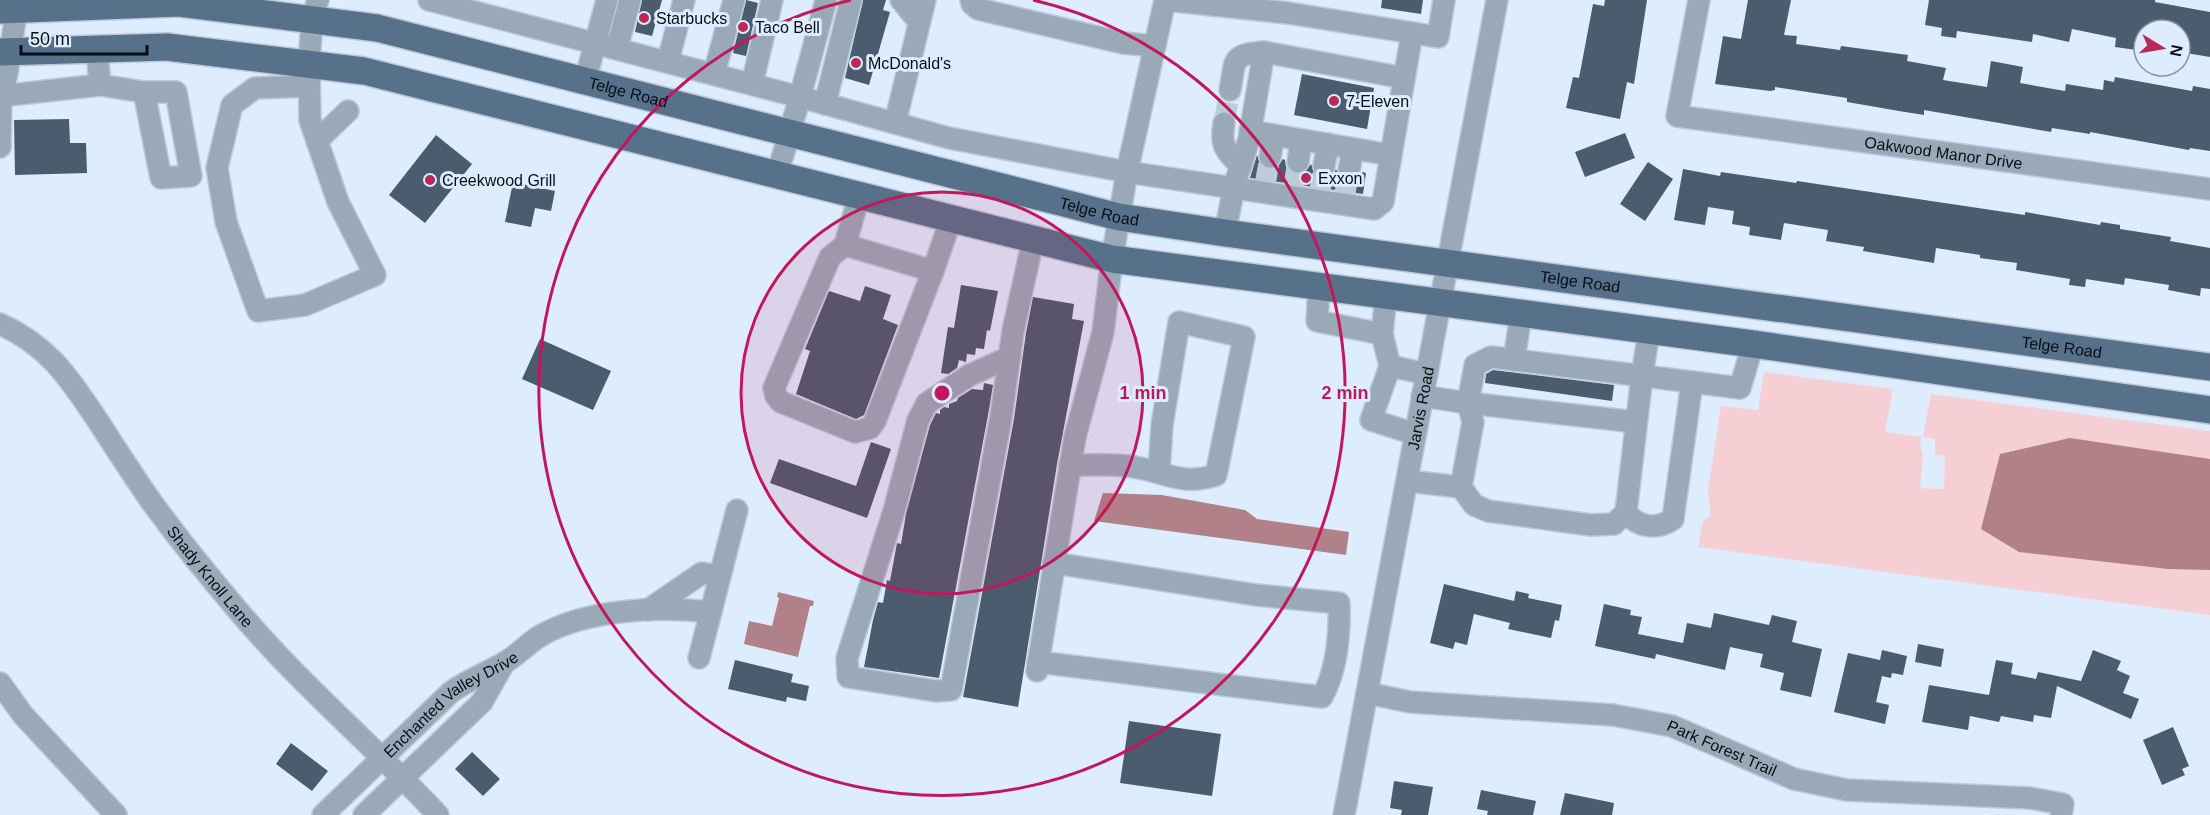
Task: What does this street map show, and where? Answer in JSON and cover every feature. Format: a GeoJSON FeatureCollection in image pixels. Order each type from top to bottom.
{"type":"FeatureCollection","features":[{"type":"Feature","properties":{"kind":"main road","name":"Telge Road"},"geometry":{"type":"LineString","coordinates":[[12,7],[179,3],[315,10],[377,28],[1119,216],[1447,264],[1757,304],[2210,367]]}},
{"type":"Feature","properties":{"kind":"main road"},"geometry":{"type":"LineString","coordinates":[[5,52],[167,47],[309,75],[364,71],[1112,259],[1753,344],[2210,410]]}},
{"type":"Feature","properties":{"kind":"main road"},"geometry":{"type":"LineString","coordinates":[[1753,344],[1757,304]]}},
{"type":"Feature","properties":{"kind":"street"},"geometry":{"type":"LineString","coordinates":[[429,0],[596,42],[949,138],[1127,172],[1292,193],[1374,209],[1383,202],[1412,33]]}},
{"type":"Feature","properties":{"kind":"street"},"geometry":{"type":"LineString","coordinates":[[585,81],[607,0]]}},
{"type":"Feature","properties":{"kind":"street"},"geometry":{"type":"LineString","coordinates":[[617,48],[630,0]]}},
{"type":"Feature","properties":{"kind":"street"},"geometry":{"type":"LineString","coordinates":[[668,62],[684,0]]}},
{"type":"Feature","properties":{"kind":"street"},"geometry":{"type":"LineString","coordinates":[[709,73],[724,0]]}},
{"type":"Feature","properties":{"kind":"street"},"geometry":{"type":"LineString","coordinates":[[709,73],[734,0]]}},
{"type":"Feature","properties":{"kind":"street"},"geometry":{"type":"LineString","coordinates":[[752,84],[772,0]]}},
{"type":"Feature","properties":{"kind":"street"},"geometry":{"type":"LineString","coordinates":[[777,175],[826,0]]}},
{"type":"Feature","properties":{"kind":"street"},"geometry":{"type":"LineString","coordinates":[[825,104],[851,0]]}},
{"type":"Feature","properties":{"kind":"street"},"geometry":{"type":"LineString","coordinates":[[971,0],[978,9],[1124,43],[1155,46]]}},
{"type":"Feature","properties":{"kind":"street"},"geometry":{"type":"LineString","coordinates":[[1054,563],[1256,595],[1339,603],[1340,632],[1322,697],[1038,667],[1054,563],[1070,465],[1103,332],[1112,259],[1127,172],[1164,0],[1288,13],[1438,37],[1444,0]]}},
{"type":"Feature","properties":{"kind":"street","name":"Jarvis Road"},"geometry":{"type":"LineString","coordinates":[[1344,815],[1497,0]]}},
{"type":"Feature","properties":{"kind":"street","name":"Oakwood Manor Drive"},"geometry":{"type":"LineString","coordinates":[[1699,0],[1677,116],[2210,189]]}},
{"type":"Feature","properties":{"kind":"street"},"geometry":{"type":"LineString","coordinates":[[895,123],[912,54],[914,4]]}},
{"type":"Feature","properties":{"kind":"street"},"geometry":{"type":"LineString","coordinates":[[0,147],[1,96],[12,7]]}},
{"type":"Feature","properties":{"kind":"street"},"geometry":{"type":"LineString","coordinates":[[309,75],[255,88],[232,105],[217,168],[226,222],[258,311],[305,305],[375,275],[338,202],[310,120],[309,75],[315,10]]}},
{"type":"Feature","properties":{"kind":"street"},"geometry":{"type":"LineString","coordinates":[[97,50],[100,85]]}},
{"type":"Feature","properties":{"kind":"street"},"geometry":{"type":"LineString","coordinates":[[1230,90],[1236,60],[1243,54],[1264,52],[1404,78]]}},
{"type":"Feature","properties":{"kind":"street"},"geometry":{"type":"LineString","coordinates":[[1225,233],[1234,187],[1250,131],[1264,52]]}},
{"type":"Feature","properties":{"kind":"street"},"geometry":{"type":"LineString","coordinates":[[1,96],[100,85],[144,92]]}},
{"type":"Feature","properties":{"kind":"street"},"geometry":{"type":"LineString","coordinates":[[317,141],[348,111]]}},
{"type":"Feature","properties":{"kind":"street"},"geometry":{"type":"LineString","coordinates":[[1224,123],[1222,136],[1224,149],[1240,166]]}},
{"type":"Feature","properties":{"kind":"street"},"geometry":{"type":"LineString","coordinates":[[1250,131],[1391,155]]}},
{"type":"Feature","properties":{"kind":"street"},"geometry":{"type":"LineString","coordinates":[[1270,157],[1274,135]]}},
{"type":"Feature","properties":{"kind":"street"},"geometry":{"type":"LineString","coordinates":[[1298,162],[1301,140]]}},
{"type":"Feature","properties":{"kind":"street"},"geometry":{"type":"LineString","coordinates":[[1324,166],[1328,144]]}},
{"type":"Feature","properties":{"kind":"street"},"geometry":{"type":"LineString","coordinates":[[1349,170],[1353,149]]}},
{"type":"Feature","properties":{"kind":"street"},"geometry":{"type":"LineString","coordinates":[[859,196],[845,244],[830,257],[774,388],[781,402],[855,432],[870,428],[875,421],[951,219]]}},
{"type":"Feature","properties":{"kind":"street"},"geometry":{"type":"LineString","coordinates":[[1010,357],[970,375],[927,403],[918,420],[894,511],[847,658],[848,677],[936,691],[951,690],[1010,357],[1017,314],[1033,240]]}},
{"type":"Feature","properties":{"kind":"street"},"geometry":{"type":"LineString","coordinates":[[845,244],[933,271]]}},
{"type":"Feature","properties":{"kind":"street"},"geometry":{"type":"LineString","coordinates":[[1319,287],[1317,321],[1382,334]]}},
{"type":"Feature","properties":{"kind":"street"},"geometry":{"type":"LineString","coordinates":[[1386,296],[1382,334],[1389,366],[1371,420],[1415,434]]}},
{"type":"Feature","properties":{"kind":"street"},"geometry":{"type":"LineString","coordinates":[[1514,360],[1521,314]]}},
{"type":"Feature","properties":{"kind":"street"},"geometry":{"type":"LineString","coordinates":[[1070,465],[1128,466],[1184,480],[1200,480],[1216,475],[1244,337],[1179,322],[1162,424],[1159,472]]}},
{"type":"Feature","properties":{"kind":"street","name":"Shady Knoll Lane"},"geometry":{"type":"LineString","coordinates":[[0,324],[33,343],[65,373],[153,504],[242,616],[295,673],[404,778],[438,815]]}},
{"type":"Feature","properties":{"kind":"street"},"geometry":{"type":"LineString","coordinates":[[1649,331],[1642,376],[1636,422],[1626,512],[1614,525],[1488,511],[1474,505],[1461,487],[1473,422],[1468,403],[1475,364],[1491,357],[1642,376],[1740,388],[1753,344]]}},
{"type":"Feature","properties":{"kind":"street"},"geometry":{"type":"LineString","coordinates":[[1389,366],[1426,374]]}},
{"type":"Feature","properties":{"kind":"street"},"geometry":{"type":"LineString","coordinates":[[1626,512],[1644,526],[1662,526],[1673,519],[1692,382]]}},
{"type":"Feature","properties":{"kind":"street"},"geometry":{"type":"LineString","coordinates":[[1422,396],[1636,422]]}},
{"type":"Feature","properties":{"kind":"street"},"geometry":{"type":"LineString","coordinates":[[1407,481],[1461,487]]}},
{"type":"Feature","properties":{"kind":"street"},"geometry":{"type":"LineString","coordinates":[[699,658],[737,510]]}},
{"type":"Feature","properties":{"kind":"street"},"geometry":{"type":"LineString","coordinates":[[646,611],[702,573],[720,576]]}},
{"type":"Feature","properties":{"kind":"street"},"geometry":{"type":"LineString","coordinates":[[504,663],[540,636],[569,622],[608,613],[686,609],[711,612]]}},
{"type":"Feature","properties":{"kind":"street","name":"Enchanted Valley Drive"},"geometry":{"type":"LineString","coordinates":[[323,815],[451,692],[469,679],[504,663]]}},
{"type":"Feature","properties":{"kind":"street","name":"Enchanted Valley Drive"},"geometry":{"type":"LineString","coordinates":[[364,815],[482,702],[504,663]]}},
{"type":"Feature","properties":{"kind":"street"},"geometry":{"type":"LineString","coordinates":[[0,682],[23,715],[116,815]]}},
{"type":"Feature","properties":{"kind":"street","name":"Park Forest Trail"},"geometry":{"type":"LineString","coordinates":[[1367,693],[1410,702],[1613,715],[1672,726],[1794,779],[1847,790],[2030,798],[2063,804],[2061,815]]}},
{"type":"Feature","properties":{"kind":"shaded area"},"geometry":{"type":"Polygon","coordinates":[[[1764,372],[1893,389],[1885,432],[1921,437],[1920,448],[1923,454],[1920,488],[1944,489],[1945,456],[1935,455],[1935,439],[1923,437],[1931,394],[2210,431],[2210,615],[1698,547],[1703,521],[1711,516],[1708,490],[1721,406],[1758,410],[1764,372]]]}},
{"type":"Feature","properties":{"kind":"shaded area"},"geometry":{"type":"Polygon","coordinates":[[[2070,438],[2210,459],[2210,570],[2168,569],[2019,552],[1981,529],[2000,454],[2070,438]]]}},
{"type":"Feature","properties":{"kind":"shaded area"},"geometry":{"type":"Polygon","coordinates":[[[1103,493],[1162,495],[1245,510],[1257,519],[1349,532],[1346,555],[1094,521],[1103,493]]]}},
{"type":"Feature","properties":{"kind":"shaded area"},"geometry":{"type":"Polygon","coordinates":[[[778,592],[814,601],[813,606],[810,606],[798,657],[744,644],[749,621],[772,626],[779,598],[777,597],[778,592]]]}},
{"type":"Feature","properties":{"kind":"building","name":"Starbucks"},"geometry":{"type":"Polygon","coordinates":[[[642,0],[662,0],[652,36],[635,32],[642,0]]]}},
{"type":"Feature","properties":{"kind":"building","name":"Taco Bell"},"geometry":{"type":"Polygon","coordinates":[[[746,0],[758,3],[746,56],[733,53],[746,0]]]}},
{"type":"Feature","properties":{"kind":"building"},"geometry":{"type":"Polygon","coordinates":[[[863,0],[886,0],[883,10],[890,12],[869,85],[845,78],[863,0]]]}},
{"type":"Feature","properties":{"kind":"building"},"geometry":{"type":"Polygon","coordinates":[[[1382,0],[1423,0],[1421,14],[1381,8],[1382,0]]]}},
{"type":"Feature","properties":{"kind":"building"},"geometry":{"type":"Polygon","coordinates":[[[1605,0],[1647,0],[1634,84],[1627,82],[1620,119],[1566,108],[1573,77],[1579,78],[1593,4],[1604,6],[1605,0]]]}},
{"type":"Feature","properties":{"kind":"building"},"geometry":{"type":"Polygon","coordinates":[[[1748,0],[1791,0],[1784,35],[1797,36],[1796,44],[1840,50],[1841,46],[1908,55],[1907,61],[1946,68],[1943,80],[1987,87],[1991,61],[2023,67],[2020,83],[2065,91],[2066,84],[2103,90],[2104,80],[2114,82],[2115,77],[2192,91],[2193,86],[2210,89],[2210,151],[2190,148],[2189,150],[2090,132],[2090,134],[2052,128],[2051,132],[1924,110],[1924,115],[1847,102],[1847,98],[1775,87],[1775,90],[1770,91],[1715,84],[1723,36],[1741,39],[1748,0]]]}},
{"type":"Feature","properties":{"kind":"building"},"geometry":{"type":"Polygon","coordinates":[[[1929,0],[2155,0],[2155,2],[2210,12],[2210,57],[2192,54],[2192,18],[2132,18],[2132,49],[2115,47],[2116,38],[2072,29],[2069,42],[2033,34],[2032,42],[1957,31],[1956,38],[1941,36],[1942,28],[1925,25],[1929,0]]]}},
{"type":"Feature","properties":{"kind":"building","name":"7-Eleven"},"geometry":{"type":"Polygon","coordinates":[[[1302,74],[1374,88],[1367,129],[1294,115],[1302,74]]]}},
{"type":"Feature","properties":{"kind":"building"},"geometry":{"type":"Polygon","coordinates":[[[69,119],[70,143],[86,143],[87,173],[15,175],[14,120],[69,119]]]}},
{"type":"Feature","properties":{"kind":"building"},"geometry":{"type":"Polygon","coordinates":[[[1625,133],[1635,158],[1585,177],[1575,152],[1625,133]]]}},
{"type":"Feature","properties":{"kind":"building","name":"Creekwood Grill"},"geometry":{"type":"Polygon","coordinates":[[[436,135],[472,164],[425,223],[389,195],[436,135]]]}},
{"type":"Feature","properties":{"kind":"building"},"geometry":{"type":"Polygon","coordinates":[[[1257,155],[1261,166],[1268,170],[1275,169],[1283,159],[1286,167],[1296,174],[1303,174],[1311,164],[1315,175],[1322,179],[1333,175],[1336,169],[1340,179],[1347,183],[1358,179],[1362,172],[1366,173],[1363,194],[1250,178],[1257,155]]]}},
{"type":"Feature","properties":{"kind":"building"},"geometry":{"type":"Polygon","coordinates":[[[1648,162],[1673,179],[1645,221],[1620,204],[1648,162]]]}},
{"type":"Feature","properties":{"kind":"building"},"geometry":{"type":"Polygon","coordinates":[[[1683,169],[1720,176],[1721,172],[1796,183],[1797,181],[2025,215],[2025,212],[2100,225],[2101,222],[2120,225],[2120,229],[2171,237],[2170,241],[2210,248],[2210,289],[2201,288],[2200,296],[2168,290],[2169,285],[2125,278],[2124,285],[2086,279],[2085,287],[2069,285],[2070,279],[2016,270],[2017,263],[1980,258],[1980,255],[1936,248],[1934,263],[1863,251],[1864,247],[1826,241],[1828,230],[1784,223],[1781,240],[1749,235],[1750,227],[1732,224],[1734,211],[1708,207],[1705,225],[1674,220],[1683,169]]]}},
{"type":"Feature","properties":{"kind":"building"},"geometry":{"type":"Polygon","coordinates":[[[513,182],[555,191],[551,211],[535,208],[531,227],[505,222],[513,182]]]}},
{"type":"Feature","properties":{"kind":"building"},"geometry":{"type":"Polygon","coordinates":[[[961,285],[998,291],[990,331],[987,330],[984,349],[976,348],[975,355],[967,354],[966,362],[959,360],[957,368],[948,374],[941,373],[948,327],[954,328],[961,285]]]}},
{"type":"Feature","properties":{"kind":"building"},"geometry":{"type":"Polygon","coordinates":[[[865,286],[891,295],[883,319],[898,325],[864,415],[856,419],[796,394],[810,351],[805,349],[829,291],[860,301],[865,286]]]}},
{"type":"Feature","properties":{"kind":"building"},"geometry":{"type":"Polygon","coordinates":[[[1033,297],[1074,304],[1072,319],[1084,321],[1057,464],[1018,707],[963,697],[1014,419],[1033,297]]]}},
{"type":"Feature","properties":{"kind":"building"},"geometry":{"type":"Polygon","coordinates":[[[540,339],[611,371],[593,410],[522,379],[540,339]]]}},
{"type":"Feature","properties":{"kind":"building"},"geometry":{"type":"Polygon","coordinates":[[[1493,370],[1614,385],[1612,401],[1485,383],[1486,374],[1493,370]]]}},
{"type":"Feature","properties":{"kind":"building"},"geometry":{"type":"Polygon","coordinates":[[[984,383],[993,385],[939,678],[864,667],[873,620],[878,602],[883,603],[887,580],[890,581],[897,543],[901,544],[906,514],[930,425],[936,413],[940,414],[940,410],[944,407],[949,408],[949,404],[957,401],[972,389],[983,390],[984,383]]]}},
{"type":"Feature","properties":{"kind":"building"},"geometry":{"type":"Polygon","coordinates":[[[871,442],[891,449],[867,518],[770,483],[779,459],[856,486],[871,442]]]}},
{"type":"Feature","properties":{"kind":"building"},"geometry":{"type":"Polygon","coordinates":[[[1444,584],[1514,601],[1516,591],[1529,594],[1528,598],[1562,605],[1559,621],[1555,620],[1551,638],[1508,629],[1510,623],[1474,614],[1467,645],[1455,642],[1453,649],[1430,643],[1444,584]]]}},
{"type":"Feature","properties":{"kind":"building"},"geometry":{"type":"Polygon","coordinates":[[[1604,604],[1631,610],[1630,615],[1642,617],[1638,634],[1683,643],[1687,623],[1711,628],[1714,613],[1769,625],[1772,615],[1797,621],[1792,642],[1822,649],[1811,697],[1780,690],[1784,673],[1760,667],[1763,654],[1730,647],[1725,670],[1656,654],[1655,659],[1595,646],[1604,604]]]}},
{"type":"Feature","properties":{"kind":"building"},"geometry":{"type":"Polygon","coordinates":[[[1918,644],[1944,649],[1941,667],[1915,662],[1918,644]]]}},
{"type":"Feature","properties":{"kind":"building"},"geometry":{"type":"Polygon","coordinates":[[[1882,650],[1907,656],[1903,675],[1892,673],[1891,678],[1882,676],[1876,702],[1889,705],[1885,724],[1834,712],[1848,653],[1880,660],[1882,650]]]}},
{"type":"Feature","properties":{"kind":"building"},"geometry":{"type":"Polygon","coordinates":[[[2093,650],[2121,661],[2117,670],[2130,676],[2123,693],[2139,699],[2131,719],[2057,686],[2051,718],[2034,715],[2033,722],[2001,716],[1999,722],[1970,716],[1968,730],[1922,722],[1929,685],[1989,695],[1996,660],[2013,663],[2011,674],[2036,679],[2038,672],[2081,681],[2093,650]]]}},
{"type":"Feature","properties":{"kind":"building"},"geometry":{"type":"Polygon","coordinates":[[[735,660],[793,674],[791,682],[809,686],[806,701],[787,697],[786,702],[728,689],[735,660]]]}},
{"type":"Feature","properties":{"kind":"building"},"geometry":{"type":"Polygon","coordinates":[[[1129,721],[1221,734],[1212,796],[1120,783],[1129,721]]]}},
{"type":"Feature","properties":{"kind":"building"},"geometry":{"type":"Polygon","coordinates":[[[2173,727],[2189,766],[2182,769],[2185,775],[2162,785],[2143,740],[2173,727]]]}},
{"type":"Feature","properties":{"kind":"building"},"geometry":{"type":"Polygon","coordinates":[[[291,743],[328,771],[312,791],[276,764],[291,743]]]}},
{"type":"Feature","properties":{"kind":"building"},"geometry":{"type":"Polygon","coordinates":[[[472,752],[500,779],[483,796],[455,769],[472,752]]]}},
{"type":"Feature","properties":{"kind":"building"},"geometry":{"type":"Polygon","coordinates":[[[1394,781],[1433,787],[1428,815],[1401,815],[1402,810],[1390,808],[1394,781]]]}},
{"type":"Feature","properties":{"kind":"building"},"geometry":{"type":"Polygon","coordinates":[[[1481,790],[1536,801],[1533,815],[1487,815],[1488,811],[1477,809],[1481,790]]]}},
{"type":"Feature","properties":{"kind":"building"},"geometry":{"type":"Polygon","coordinates":[[[1565,793],[1614,803],[1612,815],[1560,815],[1565,793]]]}},
{"type":"Feature","properties":{"kind":"tunnel"},"geometry":{"type":"LineString","coordinates":[[1224,123],[1230,90]]}},
{"type":"Feature","properties":{"kind":"tunnel"},"geometry":{"type":"LineString","coordinates":[[1265,185],[1270,157]]}},
{"type":"Feature","properties":{"kind":"tunnel"},"geometry":{"type":"LineString","coordinates":[[1293,190],[1298,162]]}},
{"type":"Feature","properties":{"kind":"tunnel"},"geometry":{"type":"LineString","coordinates":[[1319,195],[1324,166]]}},
{"type":"Feature","properties":{"kind":"tunnel"},"geometry":{"type":"LineString","coordinates":[[1344,199],[1349,170]]}},
{"type":"Feature","properties":{"kind":"place","name":"Starbucks"},"geometry":{"type":"Point","coordinates":[644,18]}},
{"type":"Feature","properties":{"kind":"place","name":"Taco Bell"},"geometry":{"type":"Point","coordinates":[743,27]}},
{"type":"Feature","properties":{"kind":"place","name":"McDonald's"},"geometry":{"type":"Point","coordinates":[856,63]}},
{"type":"Feature","properties":{"kind":"place","name":"7-Eleven"},"geometry":{"type":"Point","coordinates":[1334,101]}},
{"type":"Feature","properties":{"kind":"place","name":"Exxon"},"geometry":{"type":"Point","coordinates":[1306,178]}},
{"type":"Feature","properties":{"kind":"place","name":"Creekwood Grill"},"geometry":{"type":"Point","coordinates":[430,180]}}]}
